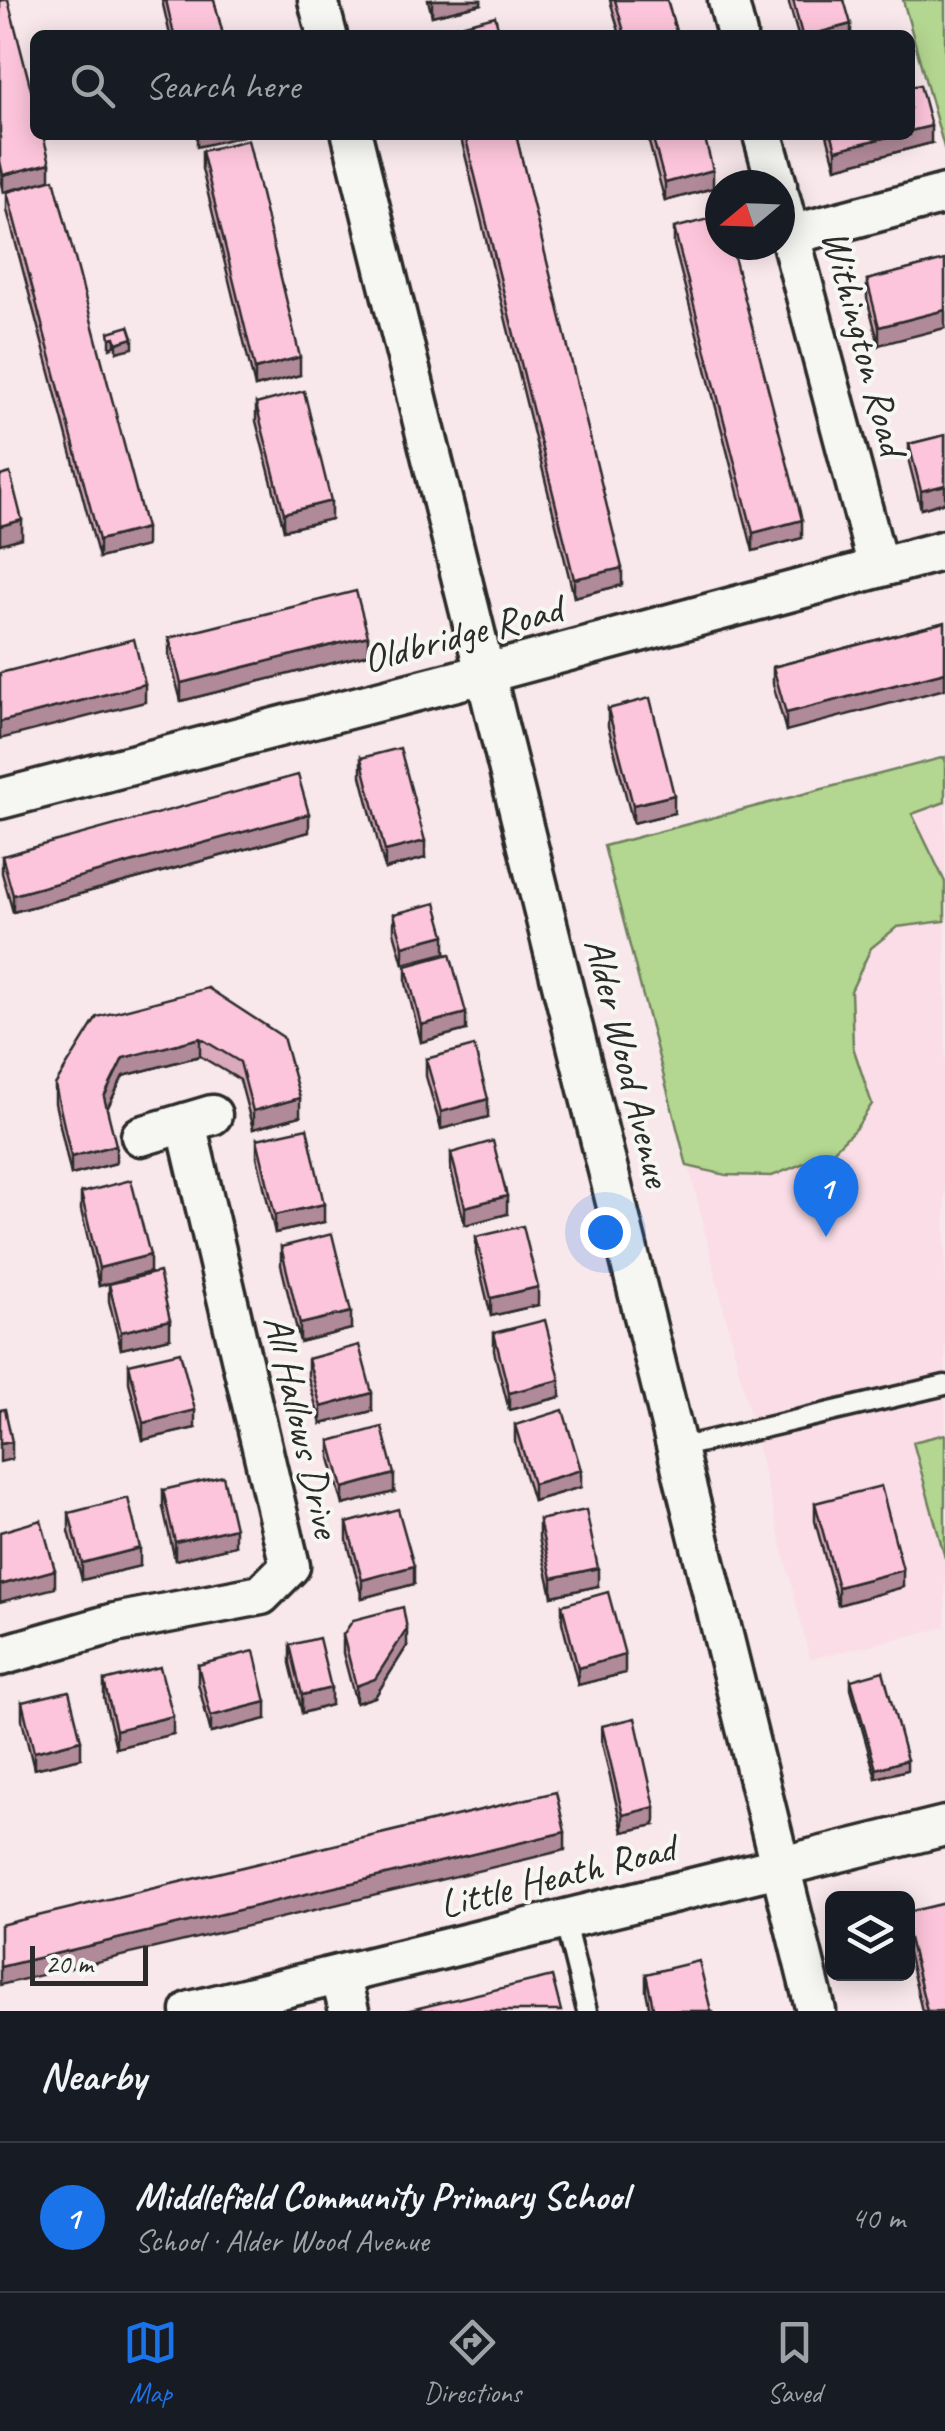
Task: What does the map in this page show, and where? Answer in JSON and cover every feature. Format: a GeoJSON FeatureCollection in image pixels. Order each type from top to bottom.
{"type":"FeatureCollection","features":[{"type":"Feature","properties":{"kind":"street"},"geometry":{"type":"LineString","coordinates":[[318,0],[326,30]]}},
{"type":"Feature","properties":{"kind":"street"},"geometry":{"type":"LineString","coordinates":[[728,0],[736,30]]}},
{"type":"Feature","properties":{"kind":"street","name":"Alder Wood Avenue"},"geometry":{"type":"LineString","coordinates":[[353,140],[816,2011]]}},
{"type":"Feature","properties":{"kind":"street"},"geometry":{"type":"LineString","coordinates":[[765,140],[772,170]]}},
{"type":"Feature","properties":{"kind":"street"},"geometry":{"type":"LineString","coordinates":[[795,234],[945,194]]}},
{"type":"Feature","properties":{"kind":"street","name":"Withington Road"},"geometry":{"type":"LineString","coordinates":[[795,254],[878,567]]}},
{"type":"Feature","properties":{"kind":"street","name":"Oldbridge Road"},"geometry":{"type":"LineString","coordinates":[[0,799],[945,550]]}},
{"type":"Feature","properties":{"kind":"street","name":"All Hallows Drive"},"geometry":{"type":"LineString","coordinates":[[0,1656],[114,1624],[261,1595],[290,1566],[199,1119],[142,1136]]}},
{"type":"Feature","properties":{"kind":"street","name":"Little Heath Road"},"geometry":{"type":"LineString","coordinates":[[191,2011],[345,1993],[564,1919],[945,1826]]}},
{"type":"Feature","properties":{"kind":"lane"},"geometry":{"type":"LineString","coordinates":[[678,1448],[945,1385]]}},
{"type":"Feature","properties":{"kind":"lane"},"geometry":{"type":"LineString","coordinates":[[564,1919],[587,2011]]}},
{"type":"Feature","properties":{"kind":"shaded area"},"geometry":{"type":"Polygon","coordinates":[[[945,760],[945,1627],[810,1659],[611,847],[945,760]]]}},
{"type":"Feature","properties":{"kind":"green space"},"geometry":{"type":"Polygon","coordinates":[[[903,0],[945,0],[945,151],[915,43],[915,30],[911,30],[903,0]]]}},
{"type":"Feature","properties":{"kind":"green space"},"geometry":{"type":"Polygon","coordinates":[[[945,757],[945,802],[912,814],[945,882],[945,921],[897,927],[871,948],[851,991],[853,1047],[872,1104],[857,1127],[832,1152],[772,1176],[726,1175],[687,1166],[604,846],[945,757]]]}},
{"type":"Feature","properties":{"kind":"green space"},"geometry":{"type":"Polygon","coordinates":[[[945,1434],[945,1558],[913,1442],[945,1434]]]}},
{"type":"Feature","properties":{"kind":"building"},"geometry":{"type":"Polygon","coordinates":[[[0,0],[8,0],[30,86],[30,140],[44,140],[50,163],[3,175],[0,0]]]}},
{"type":"Feature","properties":{"kind":"building"},"geometry":{"type":"Polygon","coordinates":[[[166,0],[214,0],[222,30],[173,30],[166,0]]]}},
{"type":"Feature","properties":{"kind":"building"},"geometry":{"type":"Polygon","coordinates":[[[615,0],[667,0],[676,30],[624,30],[615,0]]]}},
{"type":"Feature","properties":{"kind":"building"},"geometry":{"type":"Polygon","coordinates":[[[793,0],[844,0],[851,24],[829,30],[801,30],[793,0]]]}},
{"type":"Feature","properties":{"kind":"building"},"geometry":{"type":"Polygon","coordinates":[[[495,16],[499,30],[450,30],[495,16]]]}},
{"type":"Feature","properties":{"kind":"building"},"geometry":{"type":"Polygon","coordinates":[[[920,85],[931,126],[915,130],[915,86],[920,85]]]}},
{"type":"Feature","properties":{"kind":"building"},"geometry":{"type":"Polygon","coordinates":[[[248,140],[300,357],[255,369],[202,151],[248,140]]]}},
{"type":"Feature","properties":{"kind":"building"},"geometry":{"type":"Polygon","coordinates":[[[466,140],[517,140],[622,568],[574,579],[466,140]]]}},
{"type":"Feature","properties":{"kind":"building"},"geometry":{"type":"Polygon","coordinates":[[[653,140],[705,140],[713,170],[665,183],[653,140]]]}},
{"type":"Feature","properties":{"kind":"building"},"geometry":{"type":"Polygon","coordinates":[[[833,140],[875,140],[836,150],[833,140]]]}},
{"type":"Feature","properties":{"kind":"building"},"geometry":{"type":"Polygon","coordinates":[[[54,179],[146,528],[99,540],[7,192],[54,179]]]}},
{"type":"Feature","properties":{"kind":"building"},"geometry":{"type":"Polygon","coordinates":[[[705,220],[705,260],[735,260],[802,520],[753,533],[674,228],[705,220]]]}},
{"type":"Feature","properties":{"kind":"building"},"geometry":{"type":"Polygon","coordinates":[[[945,260],[945,310],[879,327],[867,280],[945,260]]]}},
{"type":"Feature","properties":{"kind":"building"},"geometry":{"type":"Polygon","coordinates":[[[129,326],[133,338],[117,343],[115,337],[110,338],[109,332],[129,326]]]}},
{"type":"Feature","properties":{"kind":"building"},"geometry":{"type":"Polygon","coordinates":[[[304,391],[331,501],[284,513],[256,404],[304,391]]]}},
{"type":"Feature","properties":{"kind":"building"},"geometry":{"type":"Polygon","coordinates":[[[945,435],[945,485],[921,491],[909,444],[945,435]]]}},
{"type":"Feature","properties":{"kind":"building"},"geometry":{"type":"Polygon","coordinates":[[[10,473],[22,520],[0,526],[0,476],[10,473]]]}},
{"type":"Feature","properties":{"kind":"building"},"geometry":{"type":"Polygon","coordinates":[[[356,591],[368,636],[181,683],[169,638],[356,591]]]}},
{"type":"Feature","properties":{"kind":"building"},"geometry":{"type":"Polygon","coordinates":[[[945,622],[945,672],[786,713],[773,667],[945,622]]]}},
{"type":"Feature","properties":{"kind":"building"},"geometry":{"type":"Polygon","coordinates":[[[134,639],[145,684],[0,722],[0,673],[134,639]]]}},
{"type":"Feature","properties":{"kind":"building"},"geometry":{"type":"Polygon","coordinates":[[[650,698],[674,795],[633,805],[608,709],[650,698]]]}},
{"type":"Feature","properties":{"kind":"building"},"geometry":{"type":"Polygon","coordinates":[[[400,748],[425,841],[385,851],[361,758],[400,748]]]}},
{"type":"Feature","properties":{"kind":"building"},"geometry":{"type":"Polygon","coordinates":[[[298,775],[309,814],[13,895],[2,856],[298,775]]]}},
{"type":"Feature","properties":{"kind":"building"},"geometry":{"type":"Polygon","coordinates":[[[436,903],[445,935],[403,946],[394,914],[436,903]]]}},
{"type":"Feature","properties":{"kind":"building"},"geometry":{"type":"Polygon","coordinates":[[[450,954],[466,1013],[421,1025],[406,966],[450,954]]]}},
{"type":"Feature","properties":{"kind":"building"},"geometry":{"type":"Polygon","coordinates":[[[208,988],[283,1037],[300,1098],[253,1111],[240,1062],[200,1038],[123,1058],[104,1097],[116,1145],[71,1157],[55,1085],[97,1017],[208,988]]]}},
{"type":"Feature","properties":{"kind":"building"},"geometry":{"type":"Polygon","coordinates":[[[474,1046],[488,1099],[441,1112],[426,1059],[474,1046]]]}},
{"type":"Feature","properties":{"kind":"building"},"geometry":{"type":"Polygon","coordinates":[[[307,1128],[324,1204],[275,1215],[257,1139],[307,1128]]]}},
{"type":"Feature","properties":{"kind":"building"},"geometry":{"type":"Polygon","coordinates":[[[493,1141],[507,1196],[465,1207],[451,1153],[493,1141]]]}},
{"type":"Feature","properties":{"kind":"building"},"geometry":{"type":"Polygon","coordinates":[[[131,1180],[150,1255],[99,1268],[81,1193],[131,1180]]]}},
{"type":"Feature","properties":{"kind":"building"},"geometry":{"type":"Polygon","coordinates":[[[523,1226],[538,1287],[491,1298],[476,1237],[523,1226]]]}},
{"type":"Feature","properties":{"kind":"building"},"geometry":{"type":"Polygon","coordinates":[[[332,1234],[351,1312],[300,1324],[281,1247],[332,1234]]]}},
{"type":"Feature","properties":{"kind":"building"},"geometry":{"type":"Polygon","coordinates":[[[159,1272],[170,1320],[121,1332],[109,1284],[159,1272]]]}},
{"type":"Feature","properties":{"kind":"building"},"geometry":{"type":"Polygon","coordinates":[[[545,1320],[560,1380],[509,1393],[494,1333],[545,1320]]]}},
{"type":"Feature","properties":{"kind":"building"},"geometry":{"type":"Polygon","coordinates":[[[359,1345],[372,1393],[321,1407],[308,1359],[359,1345]]]}},
{"type":"Feature","properties":{"kind":"building"},"geometry":{"type":"Polygon","coordinates":[[[180,1352],[195,1410],[143,1423],[129,1364],[180,1352]]]}},
{"type":"Feature","properties":{"kind":"building"},"geometry":{"type":"Polygon","coordinates":[[[5,1409],[12,1442],[0,1444],[0,1410],[5,1409]]]}},
{"type":"Feature","properties":{"kind":"building"},"geometry":{"type":"Polygon","coordinates":[[[563,1410],[581,1470],[533,1484],[515,1425],[563,1410]]]}},
{"type":"Feature","properties":{"kind":"building"},"geometry":{"type":"Polygon","coordinates":[[[382,1427],[394,1474],[343,1488],[330,1441],[382,1427]]]}},
{"type":"Feature","properties":{"kind":"building"},"geometry":{"type":"Polygon","coordinates":[[[223,1476],[235,1528],[175,1542],[163,1490],[223,1476]]]}},
{"type":"Feature","properties":{"kind":"building"},"geometry":{"type":"Polygon","coordinates":[[[881,1486],[903,1570],[838,1587],[815,1503],[881,1486]]]}},
{"type":"Feature","properties":{"kind":"building"},"geometry":{"type":"Polygon","coordinates":[[[128,1498],[140,1548],[82,1563],[69,1513],[128,1498]]]}},
{"type":"Feature","properties":{"kind":"building"},"geometry":{"type":"Polygon","coordinates":[[[398,1509],[414,1566],[362,1580],[347,1523],[398,1509]]]}},
{"type":"Feature","properties":{"kind":"building"},"geometry":{"type":"Polygon","coordinates":[[[586,1510],[598,1568],[552,1578],[539,1520],[586,1510]]]}},
{"type":"Feature","properties":{"kind":"building"},"geometry":{"type":"Polygon","coordinates":[[[41,1520],[55,1570],[0,1585],[0,1532],[41,1520]]]}},
{"type":"Feature","properties":{"kind":"building"},"geometry":{"type":"Polygon","coordinates":[[[608,1592],[625,1655],[578,1668],[562,1605],[608,1592]]]}},
{"type":"Feature","properties":{"kind":"building"},"geometry":{"type":"Polygon","coordinates":[[[403,1607],[407,1629],[375,1679],[356,1686],[343,1635],[353,1620],[403,1607]]]}},
{"type":"Feature","properties":{"kind":"building"},"geometry":{"type":"Polygon","coordinates":[[[319,1638],[331,1688],[302,1695],[290,1645],[319,1638]]]}},
{"type":"Feature","properties":{"kind":"building"},"geometry":{"type":"Polygon","coordinates":[[[254,1651],[266,1702],[211,1716],[198,1665],[254,1651]]]}},
{"type":"Feature","properties":{"kind":"building"},"geometry":{"type":"Polygon","coordinates":[[[160,1667],[173,1716],[116,1730],[104,1681],[160,1667]]]}},
{"type":"Feature","properties":{"kind":"building"},"geometry":{"type":"Polygon","coordinates":[[[883,1671],[907,1760],[876,1769],[851,1680],[883,1671]]]}},
{"type":"Feature","properties":{"kind":"building"},"geometry":{"type":"Polygon","coordinates":[[[69,1691],[81,1740],[34,1752],[22,1702],[69,1691]]]}},
{"type":"Feature","properties":{"kind":"building"},"geometry":{"type":"Polygon","coordinates":[[[635,1718],[655,1807],[623,1815],[602,1726],[635,1718]]]}},
{"type":"Feature","properties":{"kind":"building"},"geometry":{"type":"Polygon","coordinates":[[[556,1792],[565,1832],[0,1967],[0,1925],[556,1792]]]}},
{"type":"Feature","properties":{"kind":"building"},"geometry":{"type":"Polygon","coordinates":[[[945,1903],[945,2011],[927,2011],[915,1962],[915,1910],[945,1903]]]}},
{"type":"Feature","properties":{"kind":"building"},"geometry":{"type":"Polygon","coordinates":[[[699,1961],[711,2011],[654,2011],[646,1974],[699,1961]]]}},
{"type":"Feature","properties":{"kind":"building"},"geometry":{"type":"Polygon","coordinates":[[[552,1976],[561,2011],[406,2011],[552,1976]]]}},
{"type":"Feature","properties":{"kind":"place","name":"Middlefield Community Primary School"},"geometry":{"type":"Point","coordinates":[826,1237]}}]}
